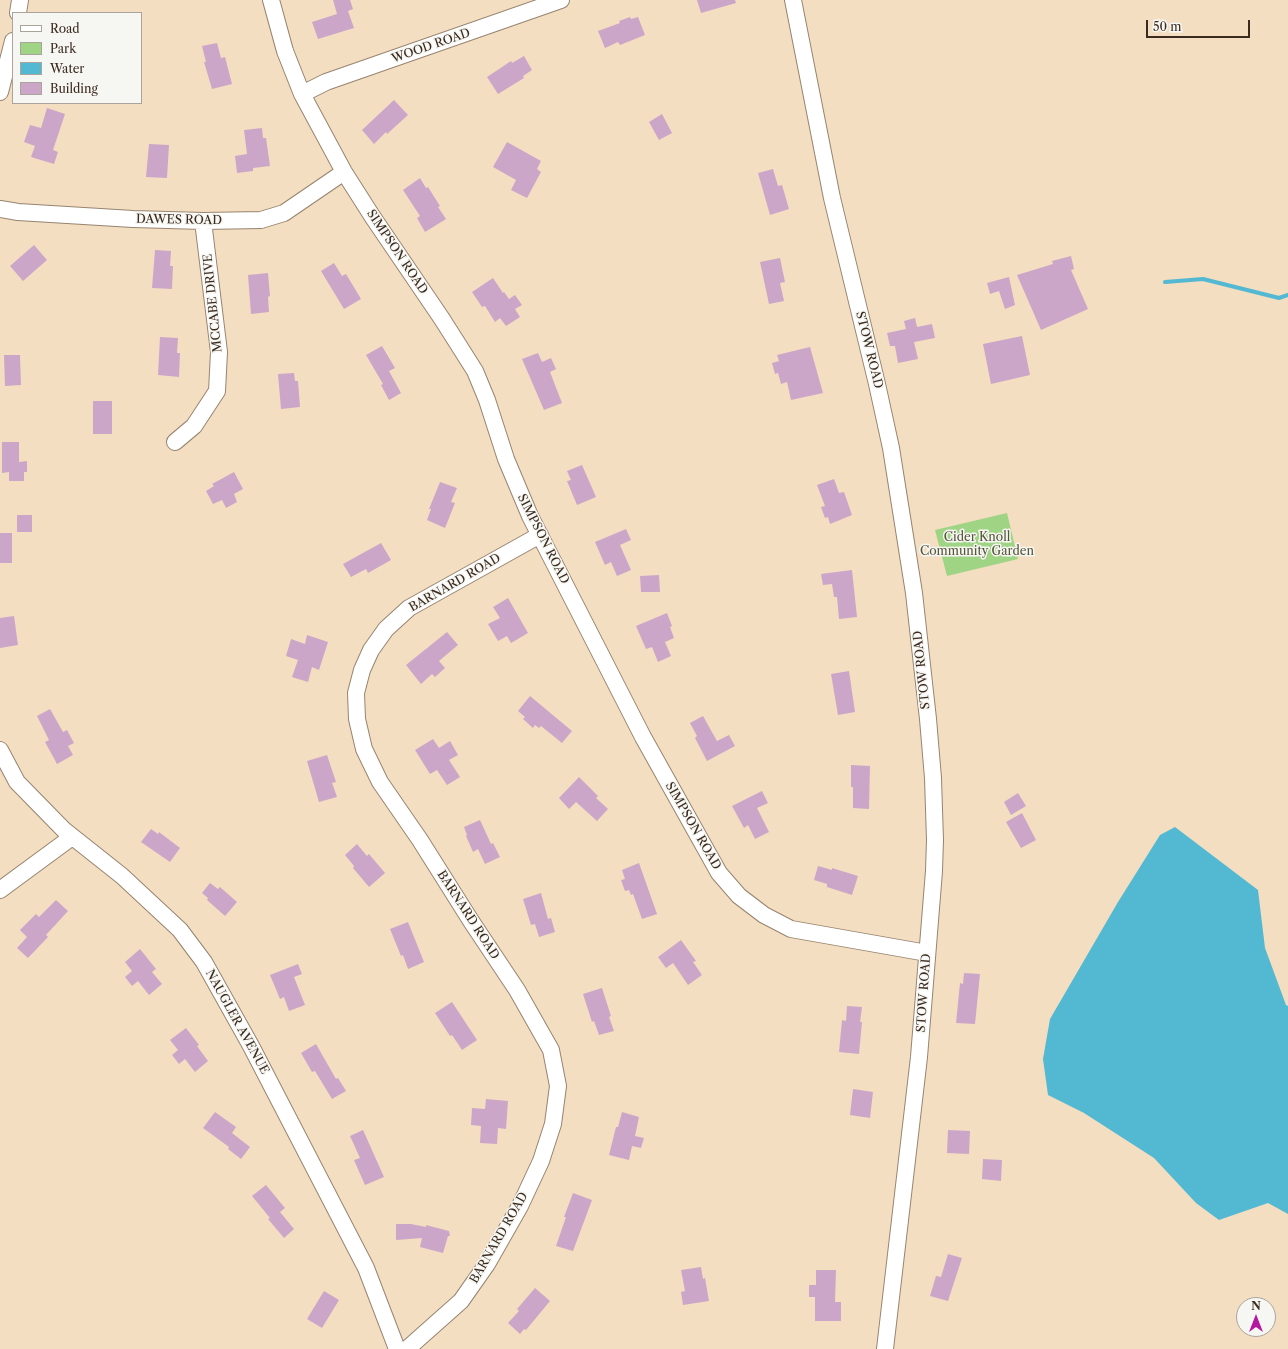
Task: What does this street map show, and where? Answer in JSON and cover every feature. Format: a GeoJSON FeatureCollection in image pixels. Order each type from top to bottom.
{"type":"FeatureCollection","features":[{"type":"Feature","properties":{"kind":"street"},"geometry":{"type":"LineString","coordinates":[[18,12],[20,0]]}},
{"type":"Feature","properties":{"kind":"street","name":"SIMPSON ROAD"},"geometry":{"type":"LineString","coordinates":[[271,0],[285,51],[302,94],[344,172],[475,371],[487,400],[495,429],[517,488],[657,765],[719,873],[739,896],[764,915],[791,929],[927,953]]}},
{"type":"Feature","properties":{"kind":"street","name":"WOOD ROAD"},"geometry":{"type":"LineString","coordinates":[[302,94],[326,82],[539,4],[561,0]]}},
{"type":"Feature","properties":{"kind":"street","name":"STOW ROAD"},"geometry":{"type":"LineString","coordinates":[[793,0],[832,198],[891,448],[914,593],[930,740],[935,809],[934,871],[918,1065],[885,1349]]}},
{"type":"Feature","properties":{"kind":"street"},"geometry":{"type":"LineString","coordinates":[[0,92],[12,45]]}},
{"type":"Feature","properties":{"kind":"street","name":"DAWES ROAD"},"geometry":{"type":"LineString","coordinates":[[0,209],[18,212],[126,219],[203,221],[261,220],[284,213],[344,172]]}},
{"type":"Feature","properties":{"kind":"street","name":"MCCABE DRIVE"},"geometry":{"type":"LineString","coordinates":[[175,442],[194,426],[217,391],[219,352],[203,221]]}},
{"type":"Feature","properties":{"kind":"street","name":"BARNARD ROAD"},"geometry":{"type":"LineString","coordinates":[[407,1349],[461,1301],[487,1264],[520,1206],[541,1161],[553,1124],[558,1086],[551,1050],[517,990],[420,840],[380,782],[364,749],[357,719],[356,693],[362,670],[371,650],[386,629],[409,608],[540,535]]}},
{"type":"Feature","properties":{"kind":"street","name":"NAUGLER AVENUE"},"geometry":{"type":"LineString","coordinates":[[0,750],[18,782],[64,830],[122,876],[180,930],[204,962],[251,1046],[366,1268],[397,1349]]}},
{"type":"Feature","properties":{"kind":"street"},"geometry":{"type":"LineString","coordinates":[[0,890],[72,837]]}},
{"type":"Feature","properties":{"kind":"green space","name":"Cider Knoll Community Garden"},"geometry":{"type":"Polygon","coordinates":[[[1007,513],[1018,559],[947,576],[935,530],[1007,513]]]}},
{"type":"Feature","properties":{"kind":"water"},"geometry":{"type":"Polygon","coordinates":[[[1175,827],[1258,890],[1265,948],[1286,1005],[1288,1006],[1288,1214],[1268,1203],[1219,1220],[1196,1203],[1154,1158],[1084,1113],[1048,1095],[1043,1059],[1050,1019],[1118,902],[1160,835],[1175,827]]]}},
{"type":"Feature","properties":{"kind":"building"},"geometry":{"type":"Polygon","coordinates":[[[333,0],[350,0],[353,9],[348,11],[354,28],[318,39],[312,22],[337,14],[333,0]]]}},
{"type":"Feature","properties":{"kind":"building"},"geometry":{"type":"Polygon","coordinates":[[[697,0],[735,0],[736,3],[701,13],[697,0]]]}},
{"type":"Feature","properties":{"kind":"building"},"geometry":{"type":"Polygon","coordinates":[[[630,17],[631,19],[638,17],[645,35],[620,45],[618,42],[605,48],[598,31],[620,23],[619,21],[630,17]]]}},
{"type":"Feature","properties":{"kind":"building"},"geometry":{"type":"Polygon","coordinates":[[[217,43],[221,58],[225,57],[232,84],[212,89],[204,62],[206,62],[202,46],[217,43]]]}},
{"type":"Feature","properties":{"kind":"building"},"geometry":{"type":"Polygon","coordinates":[[[524,56],[532,70],[523,76],[524,78],[498,94],[487,77],[511,61],[512,63],[524,56]]]}},
{"type":"Feature","properties":{"kind":"building"},"geometry":{"type":"Polygon","coordinates":[[[394,100],[408,115],[387,134],[386,132],[374,144],[362,130],[394,100]]]}},
{"type":"Feature","properties":{"kind":"building"},"geometry":{"type":"Polygon","coordinates":[[[47,108],[65,114],[53,150],[58,152],[54,164],[31,157],[35,146],[24,142],[30,125],[41,128],[47,108]]]}},
{"type":"Feature","properties":{"kind":"building"},"geometry":{"type":"Polygon","coordinates":[[[662,114],[672,133],[659,140],[649,122],[662,114]]]}},
{"type":"Feature","properties":{"kind":"building"},"geometry":{"type":"Polygon","coordinates":[[[262,128],[263,138],[266,138],[270,166],[253,168],[253,171],[237,173],[235,156],[247,154],[244,130],[262,128]]]}},
{"type":"Feature","properties":{"kind":"building"},"geometry":{"type":"Polygon","coordinates":[[[507,142],[541,161],[537,169],[541,172],[527,198],[511,190],[516,180],[493,167],[507,142]]]}},
{"type":"Feature","properties":{"kind":"building"},"geometry":{"type":"Polygon","coordinates":[[[149,144],[169,145],[167,178],[146,177],[149,144]]]}},
{"type":"Feature","properties":{"kind":"building"},"geometry":{"type":"Polygon","coordinates":[[[773,169],[778,186],[782,185],[789,209],[770,215],[758,173],[773,169]]]}},
{"type":"Feature","properties":{"kind":"building"},"geometry":{"type":"Polygon","coordinates":[[[420,178],[426,188],[428,187],[446,219],[425,232],[417,218],[420,216],[403,190],[420,178]]]}},
{"type":"Feature","properties":{"kind":"building"},"geometry":{"type":"Polygon","coordinates":[[[34,245],[47,260],[23,281],[10,266],[34,245]]]}},
{"type":"Feature","properties":{"kind":"building"},"geometry":{"type":"Polygon","coordinates":[[[155,250],[171,251],[170,266],[173,266],[172,289],[152,288],[155,250]]]}},
{"type":"Feature","properties":{"kind":"building"},"geometry":{"type":"Polygon","coordinates":[[[1071,256],[1074,269],[1071,270],[1088,309],[1041,330],[1017,275],[1053,264],[1052,261],[1071,256]]]}},
{"type":"Feature","properties":{"kind":"building"},"geometry":{"type":"Polygon","coordinates":[[[780,258],[785,282],[780,283],[784,301],[769,304],[760,262],[780,258]]]}},
{"type":"Feature","properties":{"kind":"building"},"geometry":{"type":"Polygon","coordinates":[[[334,263],[342,276],[346,274],[361,299],[344,309],[321,271],[334,263]]]}},
{"type":"Feature","properties":{"kind":"building"},"geometry":{"type":"Polygon","coordinates":[[[268,273],[270,296],[268,297],[269,312],[251,314],[248,275],[268,273]]]}},
{"type":"Feature","properties":{"kind":"building"},"geometry":{"type":"Polygon","coordinates":[[[1009,277],[1015,305],[1005,309],[999,291],[990,294],[987,283],[1009,277]]]}},
{"type":"Feature","properties":{"kind":"building"},"geometry":{"type":"Polygon","coordinates":[[[493,278],[509,299],[515,295],[522,305],[515,309],[520,317],[506,326],[500,318],[495,322],[485,306],[482,307],[472,292],[493,278]]]}},
{"type":"Feature","properties":{"kind":"building"},"geometry":{"type":"Polygon","coordinates":[[[915,318],[917,327],[932,324],[935,338],[914,342],[918,359],[898,363],[895,346],[890,346],[887,333],[906,329],[904,321],[915,318]]]}},
{"type":"Feature","properties":{"kind":"building"},"geometry":{"type":"Polygon","coordinates":[[[1022,336],[1030,375],[991,384],[983,344],[1022,336]]]}},
{"type":"Feature","properties":{"kind":"building"},"geometry":{"type":"Polygon","coordinates":[[[160,337],[178,338],[177,353],[180,353],[179,377],[158,375],[160,337]]]}},
{"type":"Feature","properties":{"kind":"building"},"geometry":{"type":"Polygon","coordinates":[[[382,346],[395,368],[389,371],[401,393],[389,400],[381,385],[383,384],[366,355],[382,346]]]}},
{"type":"Feature","properties":{"kind":"building"},"geometry":{"type":"Polygon","coordinates":[[[810,347],[823,393],[791,400],[787,382],[781,384],[778,373],[775,374],[772,363],[779,361],[777,355],[810,347]]]}},
{"type":"Feature","properties":{"kind":"building"},"geometry":{"type":"Polygon","coordinates":[[[538,353],[542,362],[551,358],[556,369],[550,372],[562,403],[544,410],[522,359],[538,353]]]}},
{"type":"Feature","properties":{"kind":"building"},"geometry":{"type":"Polygon","coordinates":[[[4,355],[20,355],[21,385],[5,386],[4,355]]]}},
{"type":"Feature","properties":{"kind":"building"},"geometry":{"type":"Polygon","coordinates":[[[294,373],[295,381],[298,381],[300,407],[281,409],[278,374],[294,373]]]}},
{"type":"Feature","properties":{"kind":"building"},"geometry":{"type":"Polygon","coordinates":[[[93,401],[112,401],[112,434],[93,434],[93,401]]]}},
{"type":"Feature","properties":{"kind":"building"},"geometry":{"type":"Polygon","coordinates":[[[2,442],[19,442],[19,462],[27,461],[27,472],[24,472],[24,481],[9,481],[9,472],[2,473],[2,442]]]}},
{"type":"Feature","properties":{"kind":"building"},"geometry":{"type":"Polygon","coordinates":[[[582,465],[596,497],[577,505],[567,481],[571,480],[567,471],[582,465]]]}},
{"type":"Feature","properties":{"kind":"building"},"geometry":{"type":"Polygon","coordinates":[[[234,472],[243,489],[234,494],[237,502],[226,508],[222,500],[213,504],[206,491],[214,486],[212,484],[234,472]]]}},
{"type":"Feature","properties":{"kind":"building"},"geometry":{"type":"Polygon","coordinates":[[[834,479],[839,493],[844,492],[852,515],[830,524],[828,517],[825,518],[821,507],[825,506],[817,485],[834,479]]]}},
{"type":"Feature","properties":{"kind":"building"},"geometry":{"type":"Polygon","coordinates":[[[440,482],[457,488],[451,502],[455,503],[445,528],[427,520],[431,509],[429,509],[440,482]]]}},
{"type":"Feature","properties":{"kind":"building"},"geometry":{"type":"Polygon","coordinates":[[[17,515],[32,515],[32,532],[17,532],[17,515]]]}},
{"type":"Feature","properties":{"kind":"building"},"geometry":{"type":"Polygon","coordinates":[[[626,529],[631,540],[620,545],[631,570],[617,576],[611,562],[605,565],[595,542],[626,529]]]}},
{"type":"Feature","properties":{"kind":"building"},"geometry":{"type":"Polygon","coordinates":[[[0,533],[12,533],[12,563],[0,563],[0,533]]]}},
{"type":"Feature","properties":{"kind":"building"},"geometry":{"type":"Polygon","coordinates":[[[381,543],[391,560],[368,573],[366,569],[351,577],[343,564],[381,543]]]}},
{"type":"Feature","properties":{"kind":"building"},"geometry":{"type":"Polygon","coordinates":[[[852,570],[857,617],[839,619],[837,597],[834,597],[832,584],[823,585],[821,574],[852,570]]]}},
{"type":"Feature","properties":{"kind":"building"},"geometry":{"type":"Polygon","coordinates":[[[659,575],[660,592],[641,592],[640,576],[659,575]]]}},
{"type":"Feature","properties":{"kind":"building"},"geometry":{"type":"Polygon","coordinates":[[[508,598],[528,633],[511,643],[507,636],[498,641],[488,624],[500,618],[493,607],[508,598]]]}},
{"type":"Feature","properties":{"kind":"building"},"geometry":{"type":"Polygon","coordinates":[[[667,613],[672,626],[670,627],[674,638],[665,642],[671,656],[658,662],[652,647],[646,649],[636,626],[667,613]]]}},
{"type":"Feature","properties":{"kind":"building"},"geometry":{"type":"Polygon","coordinates":[[[14,616],[18,645],[0,648],[0,618],[14,616]]]}},
{"type":"Feature","properties":{"kind":"building"},"geometry":{"type":"Polygon","coordinates":[[[447,632],[458,645],[439,661],[445,668],[435,677],[432,674],[421,684],[406,665],[447,632]]]}},
{"type":"Feature","properties":{"kind":"building"},"geometry":{"type":"Polygon","coordinates":[[[307,635],[328,642],[319,670],[312,667],[308,682],[292,677],[298,660],[286,656],[291,639],[305,644],[307,635]]]}},
{"type":"Feature","properties":{"kind":"building"},"geometry":{"type":"Polygon","coordinates":[[[849,671],[855,712],[838,715],[831,674],[849,671]]]}},
{"type":"Feature","properties":{"kind":"building"},"geometry":{"type":"Polygon","coordinates":[[[530,696],[572,731],[562,743],[541,726],[539,728],[535,725],[533,728],[523,719],[525,717],[518,711],[530,696]]]}},
{"type":"Feature","properties":{"kind":"building"},"geometry":{"type":"Polygon","coordinates":[[[50,709],[63,732],[67,730],[74,743],[68,746],[73,755],[57,764],[45,742],[49,740],[37,716],[50,709]]]}},
{"type":"Feature","properties":{"kind":"building"},"geometry":{"type":"Polygon","coordinates":[[[703,716],[717,741],[729,735],[735,746],[707,761],[695,738],[697,736],[690,723],[703,716]]]}},
{"type":"Feature","properties":{"kind":"building"},"geometry":{"type":"Polygon","coordinates":[[[433,739],[439,748],[450,741],[458,755],[449,760],[460,777],[447,785],[437,770],[430,774],[415,750],[433,739]]]}},
{"type":"Feature","properties":{"kind":"building"},"geometry":{"type":"Polygon","coordinates":[[[327,755],[336,782],[332,783],[337,797],[319,802],[307,761],[327,755]]]}},
{"type":"Feature","properties":{"kind":"building"},"geometry":{"type":"Polygon","coordinates":[[[851,765],[870,766],[869,809],[853,808],[851,765]]]}},
{"type":"Feature","properties":{"kind":"building"},"geometry":{"type":"Polygon","coordinates":[[[579,777],[598,796],[596,798],[608,809],[597,821],[576,802],[569,809],[559,798],[579,777]]]}},
{"type":"Feature","properties":{"kind":"building"},"geometry":{"type":"Polygon","coordinates":[[[762,791],[768,803],[757,808],[769,832],[755,839],[748,825],[744,828],[732,806],[762,791]]]}},
{"type":"Feature","properties":{"kind":"building"},"geometry":{"type":"Polygon","coordinates":[[[1018,793],[1026,806],[1011,815],[1004,802],[1018,793]]]}},
{"type":"Feature","properties":{"kind":"building"},"geometry":{"type":"Polygon","coordinates":[[[1022,813],[1036,840],[1021,848],[1006,822],[1022,813]]]}},
{"type":"Feature","properties":{"kind":"building"},"geometry":{"type":"Polygon","coordinates":[[[480,820],[491,844],[493,843],[500,857],[485,864],[478,849],[473,852],[464,827],[480,820]]]}},
{"type":"Feature","properties":{"kind":"building"},"geometry":{"type":"Polygon","coordinates":[[[151,829],[158,834],[159,832],[180,848],[170,862],[141,842],[151,829]]]}},
{"type":"Feature","properties":{"kind":"building"},"geometry":{"type":"Polygon","coordinates":[[[357,844],[367,856],[369,854],[385,873],[369,887],[353,868],[354,866],[345,855],[357,844]]]}},
{"type":"Feature","properties":{"kind":"building"},"geometry":{"type":"Polygon","coordinates":[[[639,863],[657,914],[642,919],[633,894],[631,895],[629,890],[625,891],[621,880],[625,879],[622,870],[639,863]]]}},
{"type":"Feature","properties":{"kind":"building"},"geometry":{"type":"Polygon","coordinates":[[[818,866],[832,870],[832,868],[858,876],[852,895],[827,887],[827,884],[814,880],[818,866]]]}},
{"type":"Feature","properties":{"kind":"building"},"geometry":{"type":"Polygon","coordinates":[[[210,883],[218,889],[220,887],[237,902],[225,916],[207,900],[208,898],[202,893],[210,883]]]}},
{"type":"Feature","properties":{"kind":"building"},"geometry":{"type":"Polygon","coordinates":[[[541,893],[548,919],[551,918],[555,932],[539,937],[535,924],[531,925],[523,899],[541,893]]]}},
{"type":"Feature","properties":{"kind":"building"},"geometry":{"type":"Polygon","coordinates":[[[56,900],[68,911],[46,935],[48,937],[28,958],[17,948],[27,937],[20,930],[36,914],[39,917],[56,900]]]}},
{"type":"Feature","properties":{"kind":"building"},"geometry":{"type":"Polygon","coordinates":[[[408,922],[424,962],[408,969],[390,929],[408,922]]]}},
{"type":"Feature","properties":{"kind":"building"},"geometry":{"type":"Polygon","coordinates":[[[681,940],[696,961],[693,962],[702,975],[688,985],[673,963],[666,968],[658,957],[681,940]]]}},
{"type":"Feature","properties":{"kind":"building"},"geometry":{"type":"Polygon","coordinates":[[[140,949],[156,969],[152,972],[162,984],[149,995],[138,981],[132,986],[125,977],[132,971],[125,962],[140,949]]]}},
{"type":"Feature","properties":{"kind":"building"},"geometry":{"type":"Polygon","coordinates":[[[298,964],[302,974],[294,977],[305,1005],[289,1011],[284,997],[280,999],[270,975],[298,964]]]}},
{"type":"Feature","properties":{"kind":"building"},"geometry":{"type":"Polygon","coordinates":[[[964,973],[980,974],[975,1024],[956,1023],[960,983],[963,984],[964,973]]]}},
{"type":"Feature","properties":{"kind":"building"},"geometry":{"type":"Polygon","coordinates":[[[602,988],[614,1031],[599,1035],[594,1021],[592,1022],[583,994],[602,988]]]}},
{"type":"Feature","properties":{"kind":"building"},"geometry":{"type":"Polygon","coordinates":[[[452,1002],[477,1040],[462,1050],[452,1035],[450,1036],[435,1013],[452,1002]]]}},
{"type":"Feature","properties":{"kind":"building"},"geometry":{"type":"Polygon","coordinates":[[[847,1006],[862,1007],[859,1054],[839,1052],[842,1020],[846,1021],[847,1006]]]}},
{"type":"Feature","properties":{"kind":"building"},"geometry":{"type":"Polygon","coordinates":[[[186,1028],[199,1045],[197,1046],[208,1061],[195,1072],[185,1059],[179,1064],[172,1055],[178,1050],[170,1040],[186,1028]]]}},
{"type":"Feature","properties":{"kind":"building"},"geometry":{"type":"Polygon","coordinates":[[[316,1044],[336,1079],[338,1078],[346,1091],[332,1099],[315,1071],[312,1072],[301,1053],[316,1044]]]}},
{"type":"Feature","properties":{"kind":"building"},"geometry":{"type":"Polygon","coordinates":[[[853,1089],[873,1092],[870,1118],[850,1115],[853,1089]]]}},
{"type":"Feature","properties":{"kind":"building"},"geometry":{"type":"Polygon","coordinates":[[[486,1099],[508,1101],[506,1129],[498,1128],[497,1144],[480,1143],[481,1126],[471,1125],[472,1108],[485,1109],[486,1099]]]}},
{"type":"Feature","properties":{"kind":"building"},"geometry":{"type":"Polygon","coordinates":[[[215,1112],[236,1127],[232,1133],[250,1147],[241,1159],[228,1149],[229,1147],[203,1128],[215,1112]]]}},
{"type":"Feature","properties":{"kind":"building"},"geometry":{"type":"Polygon","coordinates":[[[622,1112],[639,1117],[635,1136],[644,1138],[641,1148],[632,1146],[629,1160],[609,1155],[616,1127],[618,1127],[622,1112]]]}},
{"type":"Feature","properties":{"kind":"building"},"geometry":{"type":"Polygon","coordinates":[[[363,1130],[384,1177],[365,1185],[354,1160],[360,1158],[350,1136],[363,1130]]]}},
{"type":"Feature","properties":{"kind":"building"},"geometry":{"type":"Polygon","coordinates":[[[948,1130],[970,1131],[969,1154],[947,1153],[948,1130]]]}},
{"type":"Feature","properties":{"kind":"building"},"geometry":{"type":"Polygon","coordinates":[[[983,1159],[1002,1160],[1001,1181],[982,1179],[983,1159]]]}},
{"type":"Feature","properties":{"kind":"building"},"geometry":{"type":"Polygon","coordinates":[[[266,1185],[285,1208],[280,1212],[294,1229],[284,1238],[268,1219],[270,1218],[252,1196],[266,1185]]]}},
{"type":"Feature","properties":{"kind":"building"},"geometry":{"type":"Polygon","coordinates":[[[573,1193],[592,1200],[573,1251],[556,1246],[566,1217],[564,1217],[573,1193]]]}},
{"type":"Feature","properties":{"kind":"building"},"geometry":{"type":"Polygon","coordinates":[[[396,1224],[411,1224],[426,1227],[426,1225],[449,1231],[450,1236],[448,1236],[443,1253],[420,1247],[422,1238],[396,1240],[396,1224]]]}},
{"type":"Feature","properties":{"kind":"building"},"geometry":{"type":"Polygon","coordinates":[[[948,1254],[962,1258],[948,1301],[930,1296],[936,1276],[941,1277],[948,1254]]]}},
{"type":"Feature","properties":{"kind":"building"},"geometry":{"type":"Polygon","coordinates":[[[701,1267],[703,1279],[705,1278],[709,1301],[683,1305],[681,1292],[685,1291],[681,1270],[701,1267]]]}},
{"type":"Feature","properties":{"kind":"building"},"geometry":{"type":"Polygon","coordinates":[[[816,1270],[836,1270],[835,1302],[841,1302],[841,1321],[815,1321],[815,1297],[809,1297],[809,1285],[816,1285],[816,1270]]]}},
{"type":"Feature","properties":{"kind":"building"},"geometry":{"type":"Polygon","coordinates":[[[535,1288],[550,1301],[526,1330],[524,1329],[520,1334],[508,1323],[519,1311],[517,1309],[535,1288]]]}},
{"type":"Feature","properties":{"kind":"building"},"geometry":{"type":"Polygon","coordinates":[[[324,1291],[339,1300],[322,1328],[307,1319],[324,1291]]]}},
{"type":"Feature","properties":{"kind":"waterway"},"geometry":{"type":"LineString","coordinates":[[1165,282],[1203,279],[1279,298],[1288,295]]}}]}
